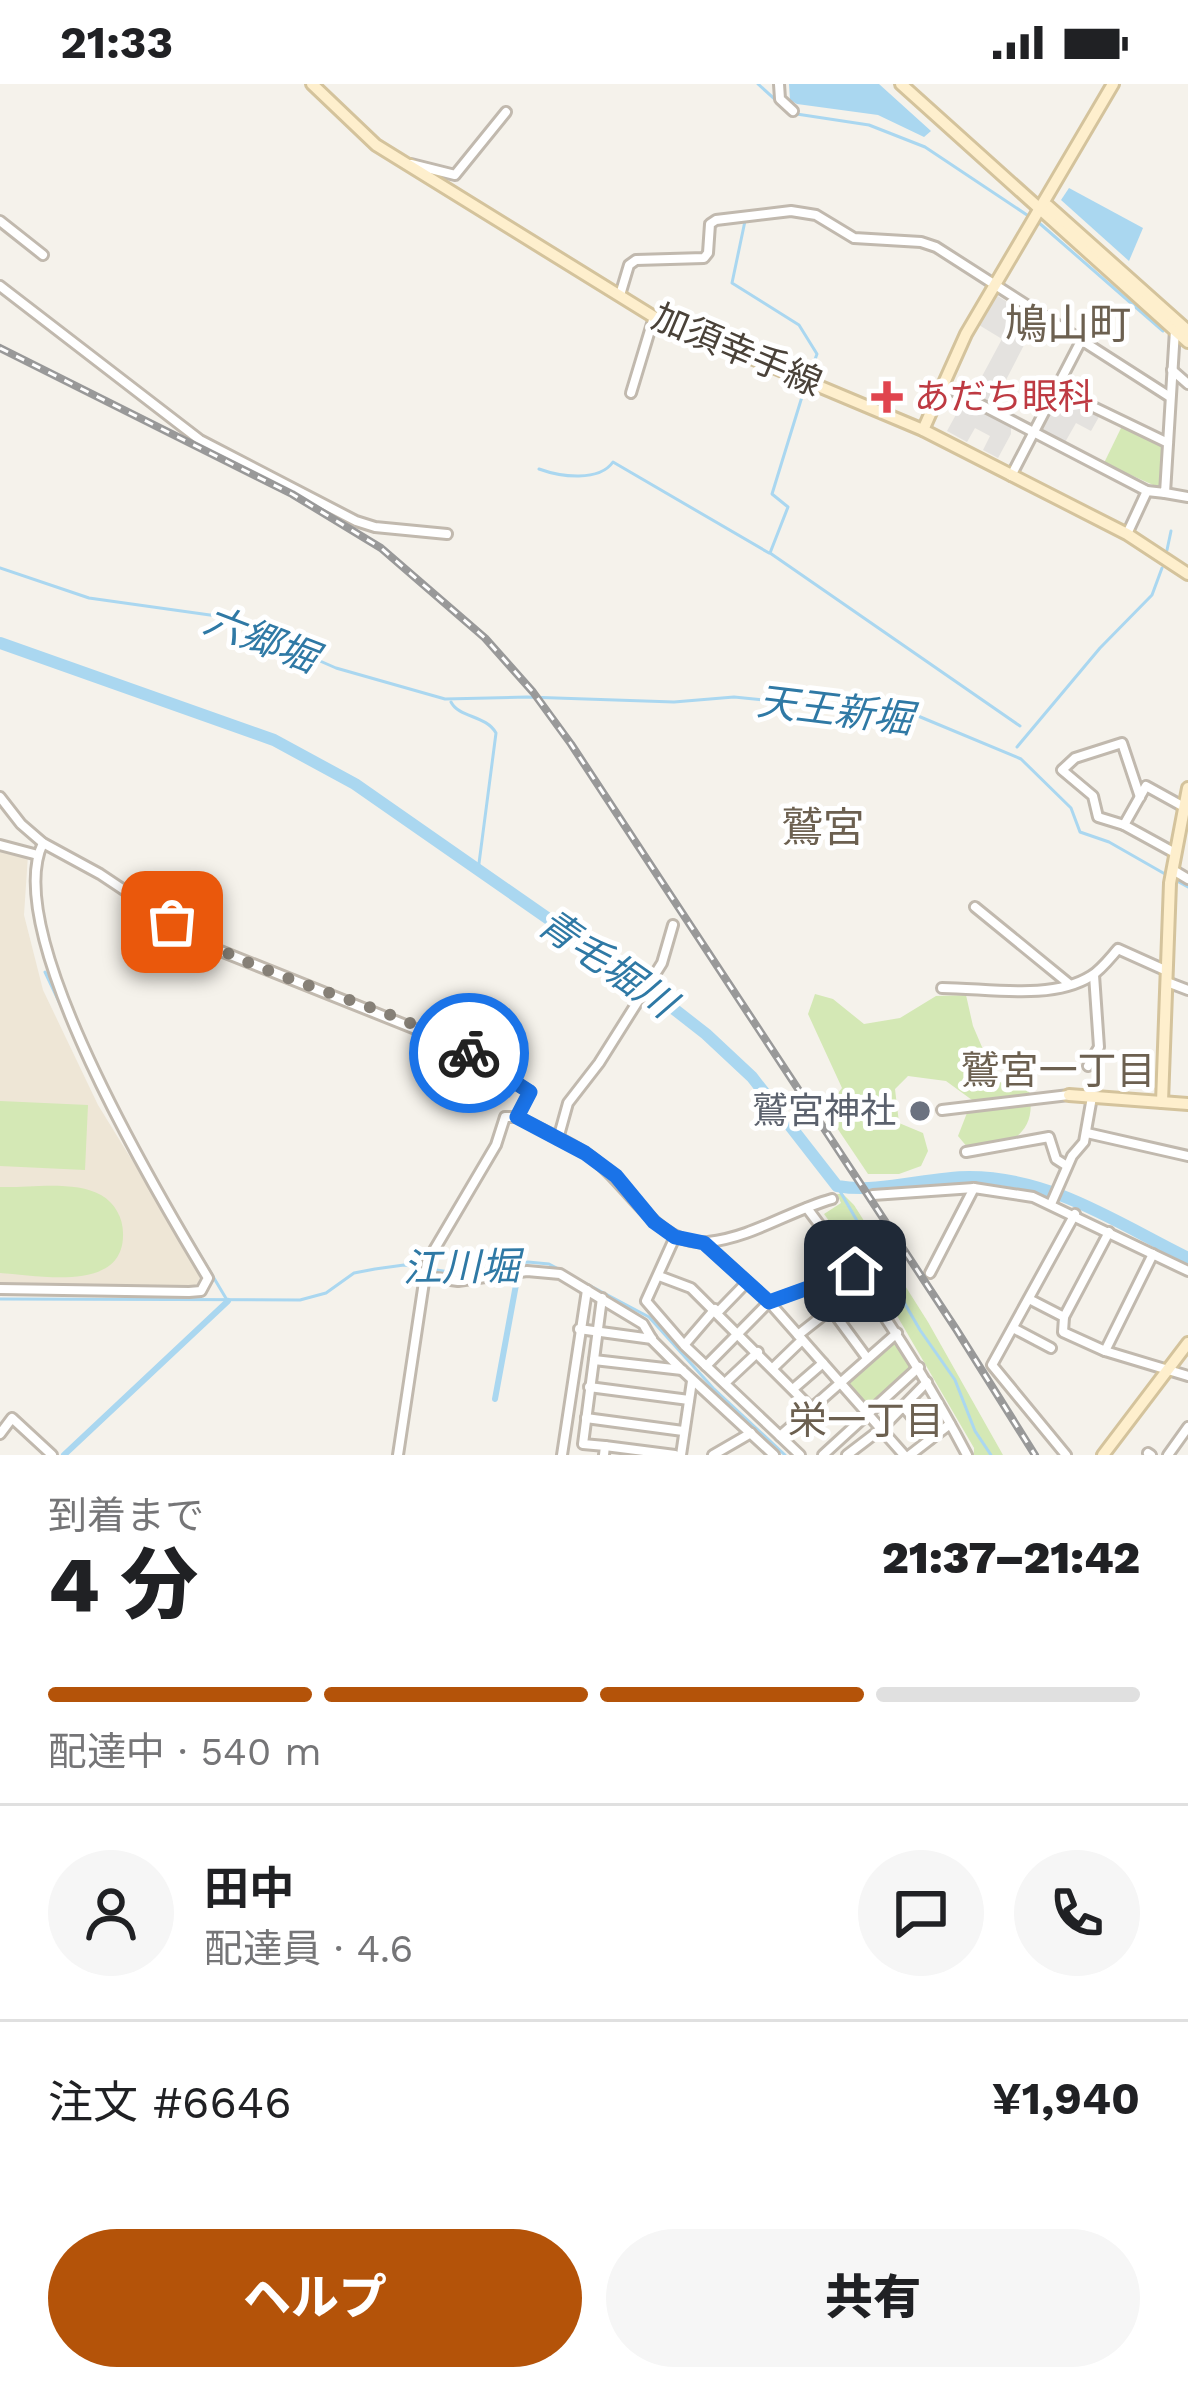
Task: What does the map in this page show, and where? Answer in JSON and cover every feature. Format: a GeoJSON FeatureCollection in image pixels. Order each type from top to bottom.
{"type":"FeatureCollection","features":[{"type":"Feature","properties":{"kind":"street","name":"加須幸手線"},"geometry":{"type":"LineString","coordinates":[[312,84],[376,145],[653,316],[923,430],[1127,534],[1188,574]]}},
{"type":"Feature","properties":{"kind":"street"},"geometry":{"type":"LineString","coordinates":[[779,84],[780,99],[793,110]]}},
{"type":"Feature","properties":{"kind":"street"},"geometry":{"type":"LineString","coordinates":[[901,84],[1181,328],[1188,342]]}},
{"type":"Feature","properties":{"kind":"street"},"geometry":{"type":"LineString","coordinates":[[911,84],[1044,207]]}},
{"type":"Feature","properties":{"kind":"street"},"geometry":{"type":"LineString","coordinates":[[923,430],[966,334],[1113,84]]}},
{"type":"Feature","properties":{"kind":"street"},"geometry":{"type":"LineString","coordinates":[[404,163],[455,175],[506,112]]}},
{"type":"Feature","properties":{"kind":"street"},"geometry":{"type":"LineString","coordinates":[[620,295],[629,265],[636,260],[704,258],[710,224],[716,220],[791,211],[816,215],[854,238],[935,247],[1171,397]]}},
{"type":"Feature","properties":{"kind":"street"},"geometry":{"type":"LineString","coordinates":[[0,221],[43,255]]}},
{"type":"Feature","properties":{"kind":"street"},"geometry":{"type":"LineString","coordinates":[[0,286],[200,440],[356,521],[447,534]]}},
{"type":"Feature","properties":{"kind":"street"},"geometry":{"type":"LineString","coordinates":[[631,393],[653,316]]}},
{"type":"Feature","properties":{"kind":"street"},"geometry":{"type":"LineString","coordinates":[[1165,493],[1171,369],[1181,328]]}},
{"type":"Feature","properties":{"kind":"street"},"geometry":{"type":"LineString","coordinates":[[1011,476],[1081,341]]}},
{"type":"Feature","properties":{"kind":"street"},"geometry":{"type":"LineString","coordinates":[[1171,369],[1188,384]]}},
{"type":"Feature","properties":{"kind":"street"},"geometry":{"type":"LineString","coordinates":[[943,385],[1148,491],[1188,497]]}},
{"type":"Feature","properties":{"kind":"street"},"geometry":{"type":"LineString","coordinates":[[1056,389],[1169,443]]}},
{"type":"Feature","properties":{"kind":"street"},"geometry":{"type":"LineString","coordinates":[[1127,534],[1148,491]]}},
{"type":"Feature","properties":{"kind":"street"},"geometry":{"type":"LineString","coordinates":[[1140,797],[1122,743],[1075,758],[1062,770],[1093,796],[1097,817],[1124,825],[1175,853]]}},
{"type":"Feature","properties":{"kind":"street"},"geometry":{"type":"LineString","coordinates":[[1124,825],[1145,786],[1184,807]]}},
{"type":"Feature","properties":{"kind":"street"},"geometry":{"type":"LineString","coordinates":[[1162,1102],[1172,869],[1188,788]]}},
{"type":"Feature","properties":{"kind":"street"},"geometry":{"type":"LineString","coordinates":[[0,797],[43,843],[100,874],[208,946],[458,1046],[530,1092],[517,1117]]}},
{"type":"Feature","properties":{"kind":"street"},"geometry":{"type":"LineString","coordinates":[[26,901],[29,862],[43,843]]}},
{"type":"Feature","properties":{"kind":"street"},"geometry":{"type":"LineString","coordinates":[[0,845],[34,854]]}},
{"type":"Feature","properties":{"kind":"street"},"geometry":{"type":"LineString","coordinates":[[1172,869],[1188,879]]}},
{"type":"Feature","properties":{"kind":"street"},"geometry":{"type":"LineString","coordinates":[[975,908],[1069,984]]}},
{"type":"Feature","properties":{"kind":"street"},"geometry":{"type":"LineString","coordinates":[[557,1139],[568,1103],[599,1063],[664,959],[673,925]]}},
{"type":"Feature","properties":{"kind":"street"},"geometry":{"type":"LineString","coordinates":[[942,988],[1039,990],[1069,984],[1094,975],[1118,949],[1188,990]]}},
{"type":"Feature","properties":{"kind":"street"},"geometry":{"type":"LineString","coordinates":[[1088,1066],[1099,1047],[1094,975]]}},
{"type":"Feature","properties":{"kind":"street"},"geometry":{"type":"LineString","coordinates":[[0,1289],[189,1292],[201,1291],[208,1278],[98,1099],[55,1008]]}},
{"type":"Feature","properties":{"kind":"street"},"geometry":{"type":"LineString","coordinates":[[942,1110],[1069,1095],[1188,1104]]}},
{"type":"Feature","properties":{"kind":"street"},"geometry":{"type":"LineString","coordinates":[[1052,1202],[1087,1133],[1092,1097]]}},
{"type":"Feature","properties":{"kind":"street"},"geometry":{"type":"LineString","coordinates":[[398,1455],[427,1262],[496,1144],[505,1118],[517,1117],[585,1153],[616,1176],[654,1222],[675,1237],[704,1243],[767,1227],[832,1199]]}},
{"type":"Feature","properties":{"kind":"street"},"geometry":{"type":"LineString","coordinates":[[1087,1133],[1188,1156]]}},
{"type":"Feature","properties":{"kind":"street"},"geometry":{"type":"LineString","coordinates":[[966,1152],[1049,1137],[1056,1159],[1067,1166]]}},
{"type":"Feature","properties":{"kind":"street"},"geometry":{"type":"LineString","coordinates":[[930,1274],[974,1188]]}},
{"type":"Feature","properties":{"kind":"street"},"geometry":{"type":"LineString","coordinates":[[874,1195],[974,1188],[1034,1197],[1188,1271]]}},
{"type":"Feature","properties":{"kind":"street"},"geometry":{"type":"LineString","coordinates":[[807,1208],[897,1333],[967,1455]]}},
{"type":"Feature","properties":{"kind":"street"},"geometry":{"type":"LineString","coordinates":[[1066,1455],[992,1365],[1075,1214]]}},
{"type":"Feature","properties":{"kind":"street"},"geometry":{"type":"LineString","coordinates":[[1108,1232],[1064,1317],[1063,1332],[1105,1351],[1188,1376]]}},
{"type":"Feature","properties":{"kind":"street"},"geometry":{"type":"LineString","coordinates":[[675,1237],[646,1301],[684,1345],[800,1455]]}},
{"type":"Feature","properties":{"kind":"street"},"geometry":{"type":"LineString","coordinates":[[704,1243],[769,1302],[907,1455],[950,1424]]}},
{"type":"Feature","properties":{"kind":"street"},"geometry":{"type":"LineString","coordinates":[[1105,1351],[1153,1254]]}},
{"type":"Feature","properties":{"kind":"street"},"geometry":{"type":"LineString","coordinates":[[423,1276],[458,1281],[544,1270],[560,1274],[643,1324],[682,1370],[772,1454]]}},
{"type":"Feature","properties":{"kind":"street"},"geometry":{"type":"LineString","coordinates":[[706,1366],[769,1302],[855,1271]]}},
{"type":"Feature","properties":{"kind":"street"},"geometry":{"type":"LineString","coordinates":[[659,1276],[691,1288],[811,1408]]}},
{"type":"Feature","properties":{"kind":"street"},"geometry":{"type":"LineString","coordinates":[[684,1345],[747,1282]]}},
{"type":"Feature","properties":{"kind":"street"},"geometry":{"type":"LineString","coordinates":[[814,1286],[867,1358]]}},
{"type":"Feature","properties":{"kind":"street"},"geometry":{"type":"LineString","coordinates":[[562,1455],[587,1290]]}},
{"type":"Feature","properties":{"kind":"street"},"geometry":{"type":"LineString","coordinates":[[602,1298],[583,1444],[605,1451],[678,1455],[692,1379]]}},
{"type":"Feature","properties":{"kind":"street"},"geometry":{"type":"LineString","coordinates":[[1029,1299],[1064,1317]]}},
{"type":"Feature","properties":{"kind":"street"},"geometry":{"type":"LineString","coordinates":[[773,1368],[831,1309]]}},
{"type":"Feature","properties":{"kind":"street"},"geometry":{"type":"LineString","coordinates":[[1013,1328],[1051,1348]]}},
{"type":"Feature","properties":{"kind":"street"},"geometry":{"type":"LineString","coordinates":[[578,1329],[652,1339]]}},
{"type":"Feature","properties":{"kind":"street"},"geometry":{"type":"LineString","coordinates":[[780,1436],[897,1333]]}},
{"type":"Feature","properties":{"kind":"street"},"geometry":{"type":"LineString","coordinates":[[1109,1451],[1188,1343]]}},
{"type":"Feature","properties":{"kind":"street"},"geometry":{"type":"LineString","coordinates":[[724,1383],[758,1352]]}},
{"type":"Feature","properties":{"kind":"street"},"geometry":{"type":"LineString","coordinates":[[594,1360],[682,1370]]}},
{"type":"Feature","properties":{"kind":"street"},"geometry":{"type":"LineString","coordinates":[[793,1389],[823,1363]]}},
{"type":"Feature","properties":{"kind":"street"},"geometry":{"type":"LineString","coordinates":[[823,1455],[919,1367]]}},
{"type":"Feature","properties":{"kind":"street"},"geometry":{"type":"LineString","coordinates":[[847,1455],[881,1429],[927,1382]]}},
{"type":"Feature","properties":{"kind":"street"},"geometry":{"type":"LineString","coordinates":[[590,1387],[689,1400]]}},
{"type":"Feature","properties":{"kind":"street"},"geometry":{"type":"LineString","coordinates":[[903,1406],[930,1439]]}},
{"type":"Feature","properties":{"kind":"street"},"geometry":{"type":"LineString","coordinates":[[0,1434],[12,1418],[52,1455]]}},
{"type":"Feature","properties":{"kind":"street"},"geometry":{"type":"LineString","coordinates":[[586,1418],[683,1431]]}},
{"type":"Feature","properties":{"kind":"street"},"geometry":{"type":"LineString","coordinates":[[1168,1455],[1188,1427]]}},
{"type":"Feature","properties":{"kind":"street"},"geometry":{"type":"LineString","coordinates":[[713,1455],[751,1433]]}},
{"type":"Feature","properties":{"kind":"shaded area"},"geometry":{"type":"Polygon","coordinates":[[[996,295],[1037,320],[992,407],[972,395],[1002,339],[979,325],[996,295]]]}},
{"type":"Feature","properties":{"kind":"shaded area"},"geometry":{"type":"Polygon","coordinates":[[[1057,393],[1100,415],[1091,431],[1076,423],[1064,444],[1040,432],[1057,393]]]}},
{"type":"Feature","properties":{"kind":"shaded area"},"geometry":{"type":"Polygon","coordinates":[[[964,400],[1011,425],[998,458],[983,450],[990,436],[975,428],[967,442],[947,431],[964,400]]]}},
{"type":"Feature","properties":{"kind":"shaded area"},"geometry":{"type":"Polygon","coordinates":[[[0,848],[28,855],[24,915],[43,990],[98,1105],[202,1274],[196,1286],[0,1285],[0,848]]]}},
{"type":"Feature","properties":{"kind":"green space"},"geometry":{"type":"Polygon","coordinates":[[[1123,424],[1165,447],[1162,489],[1104,463],[1123,424]]]}},
{"type":"Feature","properties":{"kind":"green space"},"geometry":{"type":"Polygon","coordinates":[[[815,994],[833,999],[864,1024],[900,1018],[936,996],[966,995],[973,1026],[997,1082],[1028,1086],[1031,1102],[1026,1126],[1010,1141],[973,1154],[958,1136],[972,1100],[946,1081],[908,1076],[895,1089],[899,1123],[923,1133],[928,1151],[921,1166],[899,1174],[868,1174],[825,1110],[842,1088],[808,1014],[815,994]]]}},
{"type":"Feature","properties":{"kind":"green space"},"geometry":{"type":"Polygon","coordinates":[[[0,1101],[88,1105],[85,1170],[0,1166],[0,1101]]]}},
{"type":"Feature","properties":{"kind":"green space"},"geometry":{"type":"Polygon","coordinates":[[[65,1186],[101,1195],[122,1222],[120,1252],[110,1265],[76,1277],[0,1273],[0,1187],[65,1186]]]}},
{"type":"Feature","properties":{"kind":"green space"},"geometry":{"type":"Polygon","coordinates":[[[837,1194],[854,1205],[928,1322],[1003,1455],[974,1455],[896,1314],[824,1214],[841,1203],[837,1194]]]}},
{"type":"Feature","properties":{"kind":"green space"},"geometry":{"type":"Polygon","coordinates":[[[897,1341],[912,1370],[872,1412],[848,1379],[897,1341]]]}},
{"type":"Feature","properties":{"kind":"water"},"geometry":{"type":"Polygon","coordinates":[[[789,84],[879,84],[931,131],[924,137],[878,115],[797,104],[790,100],[789,84]]]}},
{"type":"Feature","properties":{"kind":"water"},"geometry":{"type":"Polygon","coordinates":[[[1069,188],[1143,228],[1129,261],[1061,200],[1069,188]]]}},
{"type":"Feature","properties":{"kind":"waterway"},"geometry":{"type":"LineString","coordinates":[[758,84],[790,113],[869,125],[925,147],[1030,217]]}},
{"type":"Feature","properties":{"kind":"waterway"},"geometry":{"type":"LineString","coordinates":[[745,221],[732,283],[799,325],[817,354],[808,378]]}},
{"type":"Feature","properties":{"kind":"waterway"},"geometry":{"type":"LineString","coordinates":[[1038,222],[1163,331]]}},
{"type":"Feature","properties":{"kind":"waterway"},"geometry":{"type":"LineString","coordinates":[[805,387],[772,494],[788,507],[770,553],[1020,726]]}},
{"type":"Feature","properties":{"kind":"waterway"},"geometry":{"type":"LineString","coordinates":[[539,469],[589,475],[613,462],[769,553]]}},
{"type":"Feature","properties":{"kind":"waterway"},"geometry":{"type":"LineString","coordinates":[[1167,550],[1171,531]]}},
{"type":"Feature","properties":{"kind":"waterway","name":"天王新堀"},"geometry":{"type":"LineString","coordinates":[[0,568],[89,598],[217,616],[336,668],[445,699],[674,702],[734,697],[918,716],[1021,759],[1071,808],[1080,832],[1109,842],[1165,874]]}},
{"type":"Feature","properties":{"kind":"waterway"},"geometry":{"type":"LineString","coordinates":[[1017,747],[1100,648],[1152,595],[1162,568]]}},
{"type":"Feature","properties":{"kind":"waterway","name":"青毛堀川"},"geometry":{"type":"LineString","coordinates":[[0,643],[274,740],[355,784],[706,1034],[752,1077],[837,1186],[999,1179],[1083,1204],[1188,1258]]}},
{"type":"Feature","properties":{"kind":"waterway"},"geometry":{"type":"LineString","coordinates":[[451,702],[496,733],[478,871]]}},
{"type":"Feature","properties":{"kind":"waterway","name":"天王新堀"},"geometry":{"type":"LineString","coordinates":[[1177,881],[1188,887]]}},
{"type":"Feature","properties":{"kind":"waterway"},"geometry":{"type":"LineString","coordinates":[[45,972],[103,1095]]}},
{"type":"Feature","properties":{"kind":"waterway"},"geometry":{"type":"LineString","coordinates":[[146,1164],[227,1300]]}},
{"type":"Feature","properties":{"kind":"waterway"},"geometry":{"type":"LineString","coordinates":[[837,1186],[920,1330],[955,1380],[975,1431],[991,1455]]}},
{"type":"Feature","properties":{"kind":"waterway","name":"江川堀"},"geometry":{"type":"LineString","coordinates":[[0,1299],[300,1300],[326,1293],[354,1273],[375,1269],[404,1265],[456,1273],[528,1262],[549,1264],[649,1317],[713,1388],[785,1455]]}},
{"type":"Feature","properties":{"kind":"waterway"},"geometry":{"type":"LineString","coordinates":[[495,1399],[520,1263]]}},
{"type":"Feature","properties":{"kind":"waterway"},"geometry":{"type":"LineString","coordinates":[[64,1455],[228,1301]]}},
{"type":"Feature","properties":{"kind":"railway"},"geometry":{"type":"LineString","coordinates":[[0,348],[292,494],[381,548],[485,638],[571,744],[1035,1455]]}},
{"type":"Feature","properties":{"kind":"way so far"},"geometry":{"type":"LineString","coordinates":[[172,922],[208,946],[403,1022],[469,1053]]}},
{"type":"Feature","properties":{"kind":"place","name":"あだち眼科"},"geometry":{"type":"Point","coordinates":[887,397]}},
{"type":"Feature","properties":{"kind":"place","name":"鷲宮神社"},"geometry":{"type":"Point","coordinates":[920,1111]}},
{"type":"Feature","properties":{"kind":"district","name":"鳩山町"},"geometry":{"type":"Point","coordinates":[1068,324]}},
{"type":"Feature","properties":{"kind":"district","name":"鷲宮"},"geometry":{"type":"Point","coordinates":[823,827]}},
{"type":"Feature","properties":{"kind":"district","name":"鷲宮一丁目"},"geometry":{"type":"Point","coordinates":[1058,1070]}},
{"type":"Feature","properties":{"kind":"district","name":"栄一丁目"},"geometry":{"type":"Point","coordinates":[866,1420]}},
{"type":"Feature","properties":{"kind":"route"},"geometry":{"type":"LineString","coordinates":[[469,1053],[530,1092],[517,1117],[585,1153],[616,1176],[654,1222],[675,1237],[704,1243],[769,1302],[855,1271]]}},
{"type":"Feature","properties":{"kind":"water label","name":"六郷堀"},"geometry":{"type":"Point","coordinates":[261,639]}}]}
